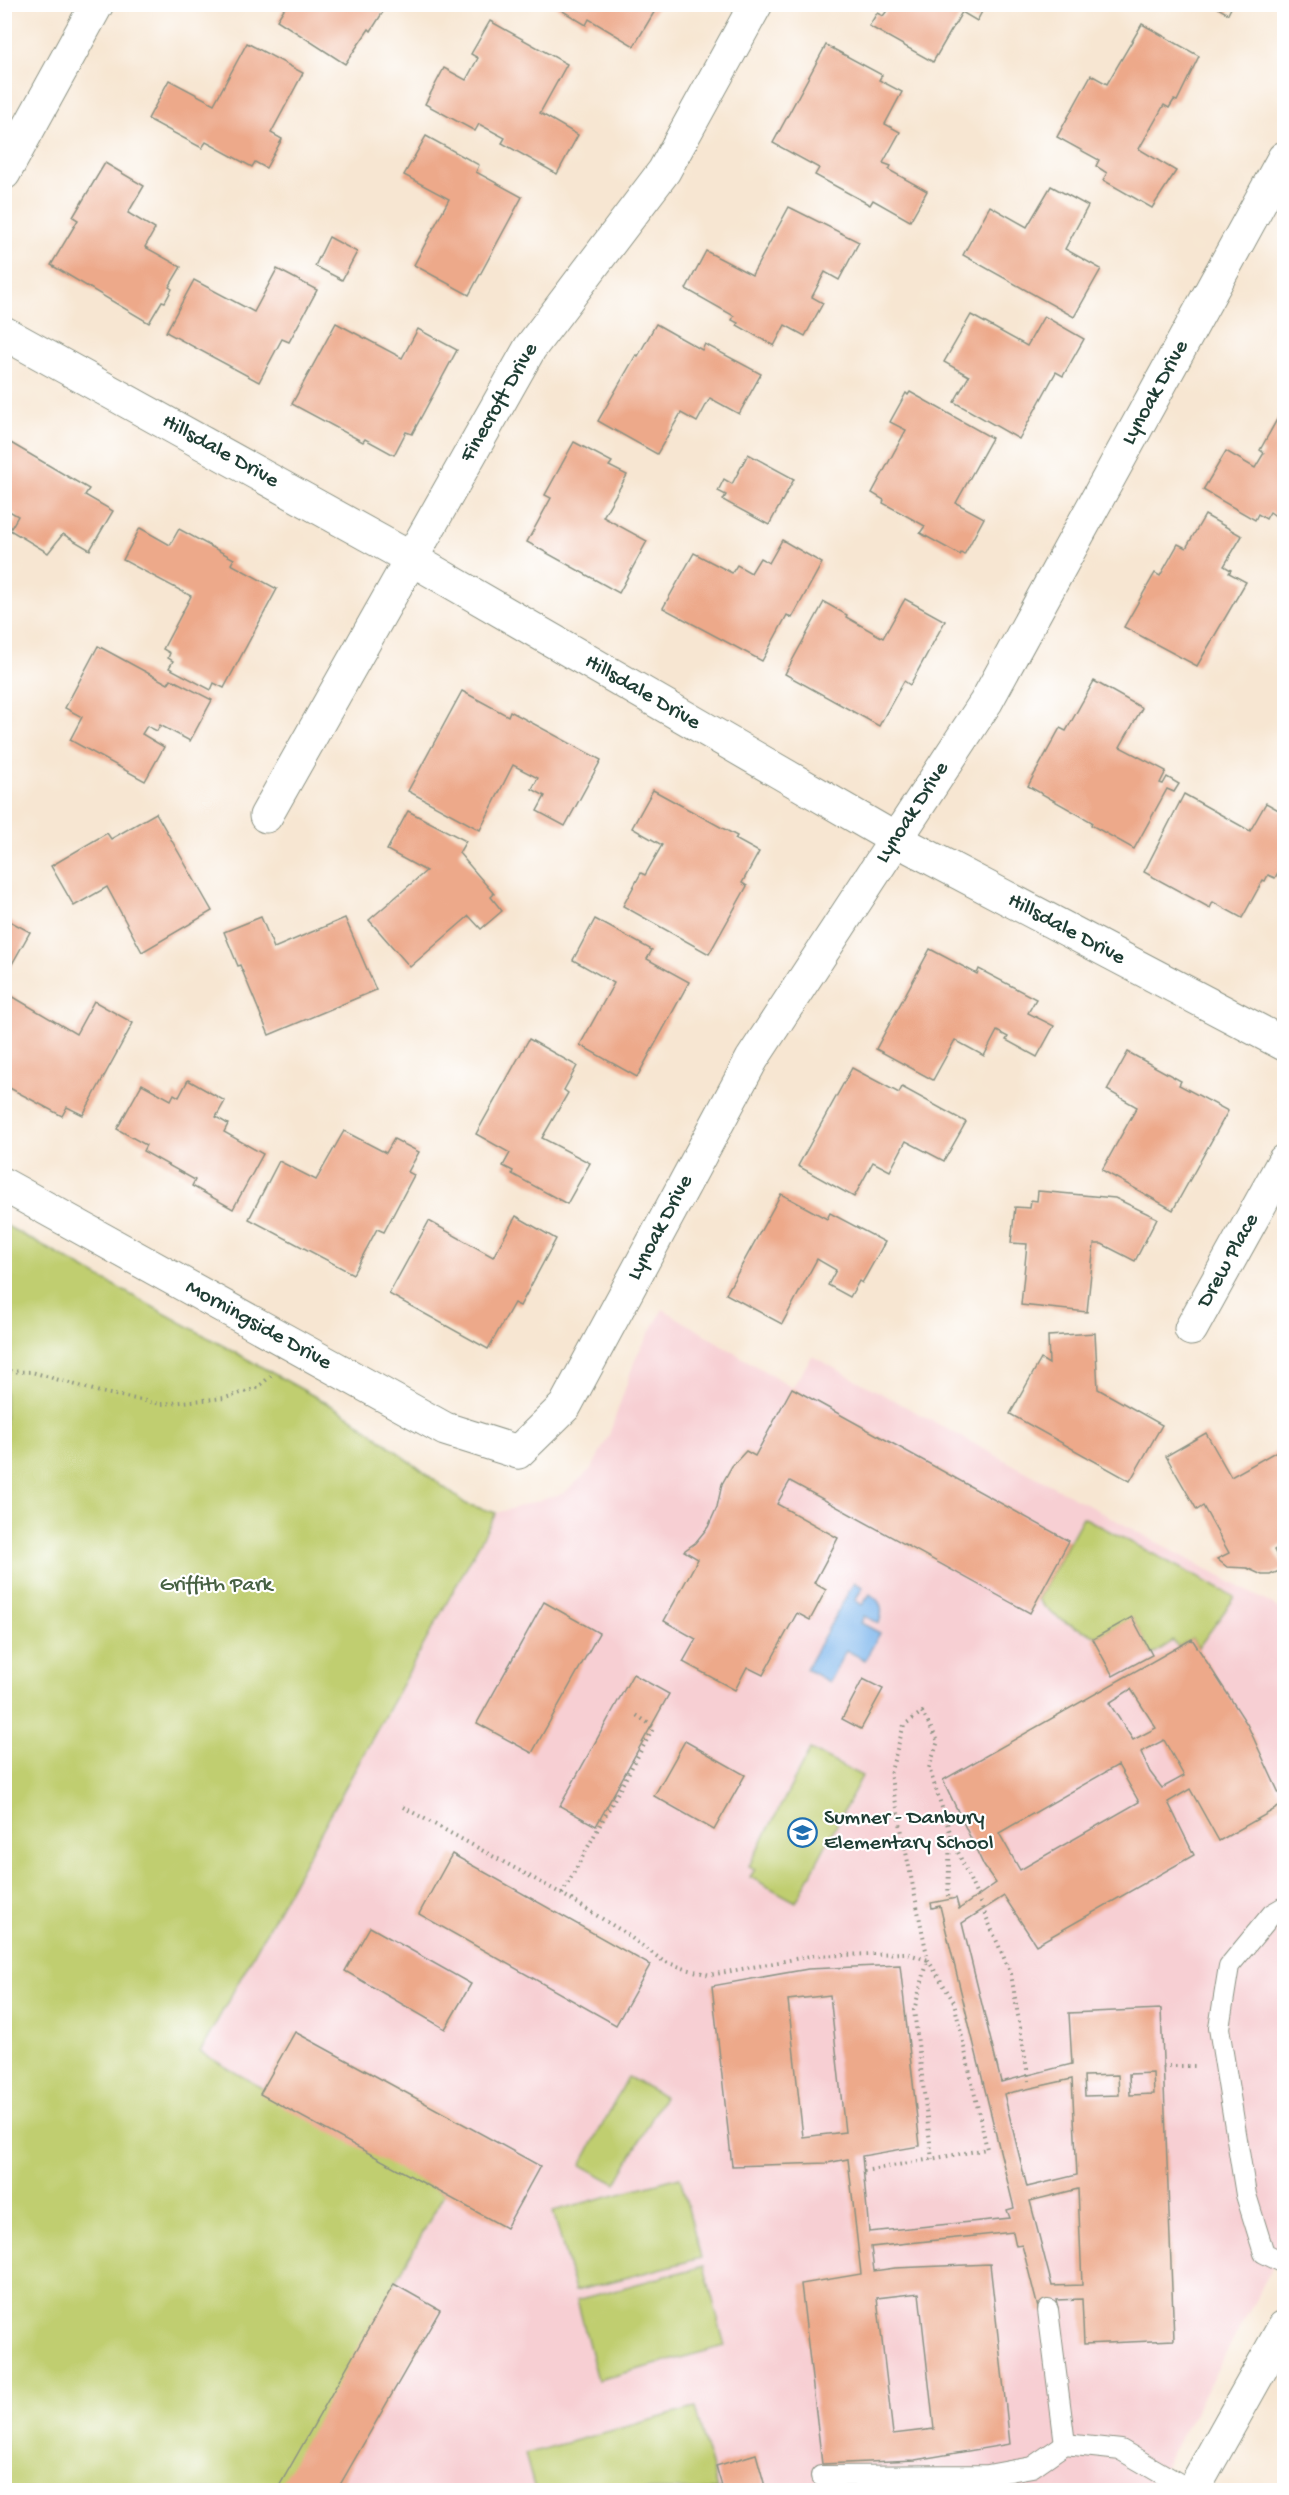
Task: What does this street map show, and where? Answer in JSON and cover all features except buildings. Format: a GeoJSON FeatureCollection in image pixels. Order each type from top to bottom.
{"type":"FeatureCollection","features":[{"type":"Feature","properties":{"kind":"street"},"geometry":{"type":"LineString","coordinates":[[4,173],[97,4]]}},
{"type":"Feature","properties":{"kind":"street","name":"Finecroft Drive"},"geometry":{"type":"LineString","coordinates":[[266,816],[530,348],[664,171],[756,4]]}},
{"type":"Feature","properties":{"kind":"street","name":"Lynoak Drive"},"geometry":{"type":"LineString","coordinates":[[518,1452],[565,1406],[752,1059],[986,702],[1284,158]]}},
{"type":"Feature","properties":{"kind":"street","name":"Hillsdale Drive"},"geometry":{"type":"LineString","coordinates":[[4,333],[410,558],[895,839],[1284,1044]]}},
{"type":"Feature","properties":{"kind":"street","name":"Drew Place"},"geometry":{"type":"LineString","coordinates":[[1191,1329],[1284,1161]]}},
{"type":"Feature","properties":{"kind":"street","name":"Morningside Drive"},"geometry":{"type":"LineString","coordinates":[[4,1185],[445,1429],[518,1452]]}},
{"type":"Feature","properties":{"kind":"street"},"geometry":{"type":"LineString","coordinates":[[1191,2490],[1284,2327]]}},
{"type":"Feature","properties":{"kind":"lane"},"geometry":{"type":"LineString","coordinates":[[1284,1907],[1272,1914],[1229,1966],[1219,2028],[1246,2195],[1264,2253],[1284,2264]]}},
{"type":"Feature","properties":{"kind":"lane"},"geometry":{"type":"LineString","coordinates":[[1048,2310],[1065,2444]]}},
{"type":"Feature","properties":{"kind":"lane"},"geometry":{"type":"LineString","coordinates":[[821,2476],[988,2475],[1032,2467],[1065,2444],[1121,2450],[1191,2490]]}},
{"type":"Feature","properties":{"kind":"path"},"geometry":{"type":"LineString","coordinates":[[6,1370],[32,1372],[100,1392],[161,1404],[225,1398],[257,1388],[277,1371]]}},
{"type":"Feature","properties":{"kind":"path"},"geometry":{"type":"LineString","coordinates":[[864,2171],[987,2149],[954,2002],[928,1960],[890,1774],[904,1725],[922,1712],[938,1741],[929,1768],[950,1832],[1011,1974],[1029,2081]]}},
{"type":"Feature","properties":{"kind":"path"},"geometry":{"type":"LineString","coordinates":[[562,1894],[654,1727],[633,1713]]}},
{"type":"Feature","properties":{"kind":"path"},"geometry":{"type":"LineString","coordinates":[[403,1807],[562,1894],[622,1931],[663,1961],[710,1975],[811,1956],[905,1953],[928,1960]]}},
{"type":"Feature","properties":{"kind":"path"},"geometry":{"type":"LineString","coordinates":[[948,1900],[950,1832]]}},
{"type":"Feature","properties":{"kind":"path"},"geometry":{"type":"LineString","coordinates":[[928,1960],[914,2010],[932,2158]]}},
{"type":"Feature","properties":{"kind":"shaded area","name":"Sumner - Danbury Elementary School"},"geometry":{"type":"Polygon","coordinates":[[[663,1309],[792,1388],[812,1356],[1284,1611],[1284,2246],[1152,2490],[281,2490],[444,2195],[199,2052],[496,1513],[564,1493],[592,1468],[609,1435],[636,1357],[663,1309]]]}},
{"type":"Feature","properties":{"kind":"green space","name":"Griffith Park"},"geometry":{"type":"Polygon","coordinates":[[[5,1225],[350,1416],[466,1504],[496,1513],[200,2052],[444,2194],[281,2490],[5,2490],[5,1225]]]}},
{"type":"Feature","properties":{"kind":"green space"},"geometry":{"type":"Polygon","coordinates":[[[1083,1517],[1235,1597],[1198,1648],[1192,1639],[1178,1647],[1173,1641],[1152,1655],[1132,1618],[1098,1636],[1065,1622],[1043,1605],[1038,1599],[1083,1517]]]}},
{"type":"Feature","properties":{"kind":"green space"},"geometry":{"type":"Polygon","coordinates":[[[810,1750],[862,1776],[796,1902],[750,1877],[755,1869],[749,1866],[810,1750]]]}},
{"type":"Feature","properties":{"kind":"green space"},"geometry":{"type":"Polygon","coordinates":[[[628,2077],[664,2096],[616,2184],[581,2165],[628,2077]]]}},
{"type":"Feature","properties":{"kind":"green space"},"geometry":{"type":"Polygon","coordinates":[[[680,2177],[701,2258],[575,2291],[553,2211],[680,2177]]]}},
{"type":"Feature","properties":{"kind":"green space"},"geometry":{"type":"Polygon","coordinates":[[[704,2266],[725,2346],[598,2380],[577,2300],[704,2266]]]}},
{"type":"Feature","properties":{"kind":"green space"},"geometry":{"type":"Polygon","coordinates":[[[695,2408],[718,2490],[535,2490],[525,2454],[695,2408]]]}},
{"type":"Feature","properties":{"kind":"water"},"geometry":{"type":"Polygon","coordinates":[[[854,1582],[863,1587],[855,1600],[862,1605],[870,1594],[879,1603],[882,1610],[879,1623],[864,1616],[861,1623],[880,1633],[865,1660],[846,1650],[829,1682],[806,1669],[854,1582]]]}},
{"type":"Feature","properties":{"kind":"place","name":"Sumner - Danbury Elementary School"},"geometry":{"type":"Point","coordinates":[803,1832]}}]}
